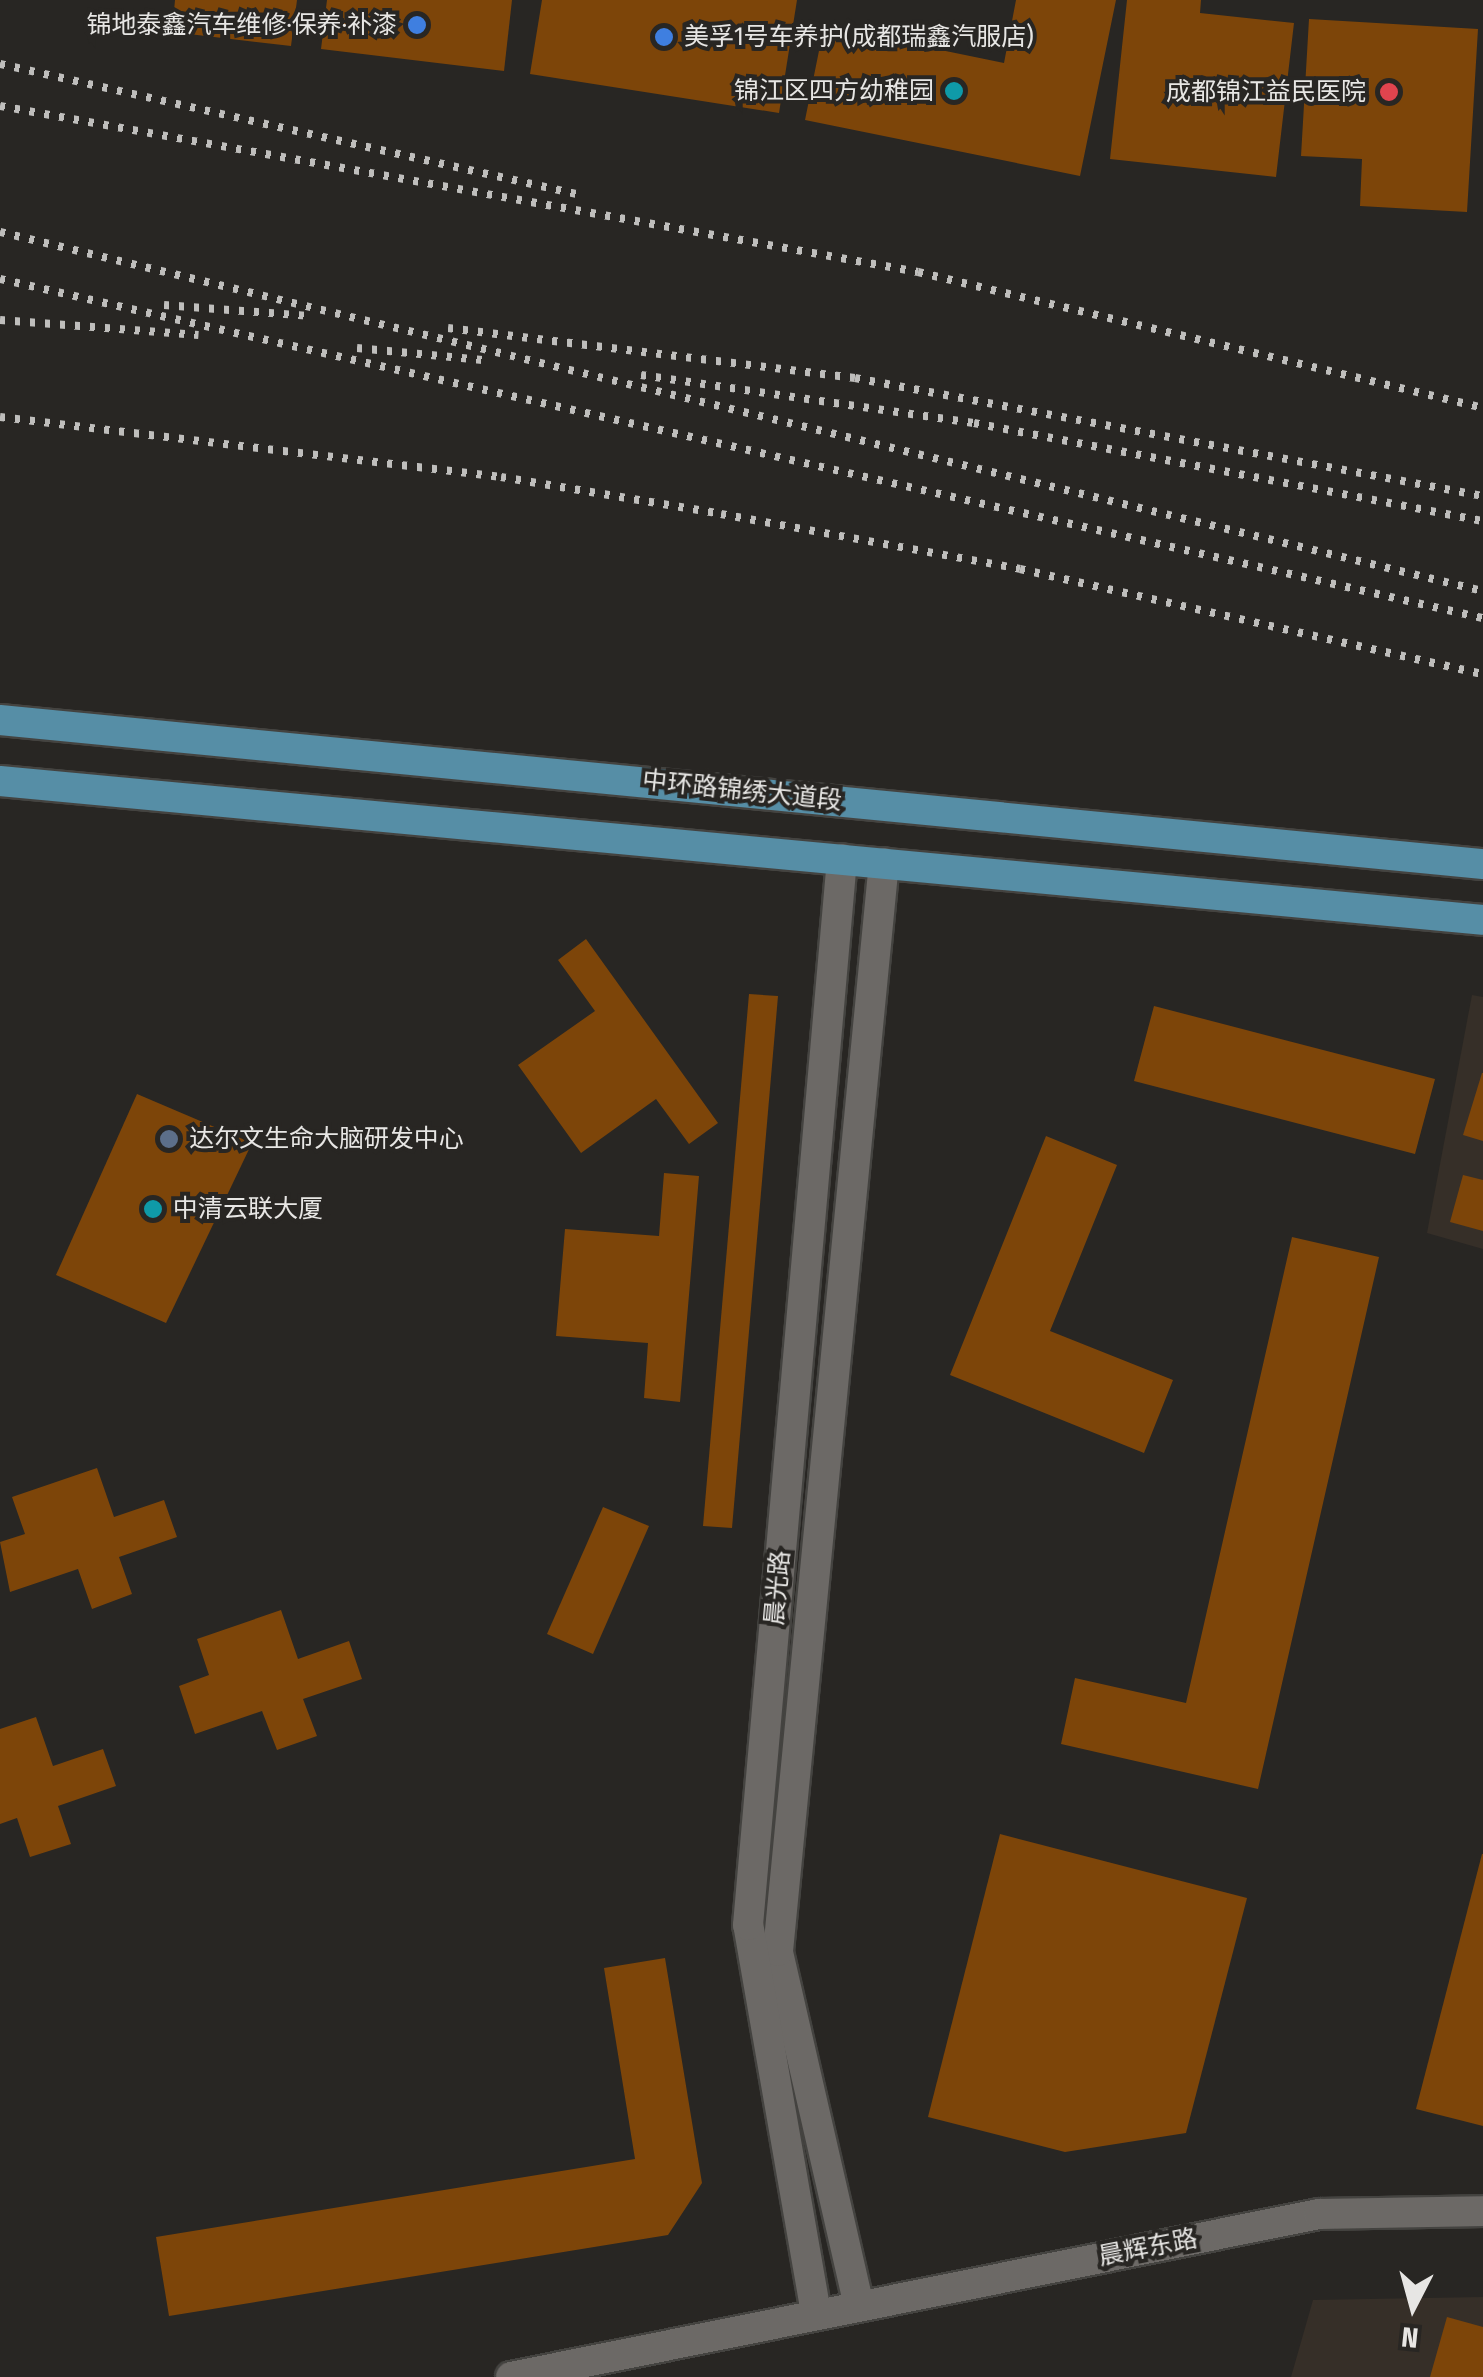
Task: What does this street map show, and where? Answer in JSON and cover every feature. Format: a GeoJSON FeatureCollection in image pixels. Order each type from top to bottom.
{"type":"FeatureCollection","features":[{"type":"Feature","properties":{"kind":"main road","name":"中环路锦绣大道段"},"geometry":{"type":"LineString","coordinates":[[0,720],[1483,864]]}},
{"type":"Feature","properties":{"kind":"main road"},"geometry":{"type":"LineString","coordinates":[[0,782],[1483,920]]}},
{"type":"Feature","properties":{"kind":"street","name":"晨光路"},"geometry":{"type":"LineString","coordinates":[[816,2313],[748,1925],[842,859]]}},
{"type":"Feature","properties":{"kind":"street","name":"晨光路"},"geometry":{"type":"LineString","coordinates":[[859,2306],[778,1951],[884,863]]}},
{"type":"Feature","properties":{"kind":"street","name":"晨辉东路"},"geometry":{"type":"LineString","coordinates":[[511,2377],[1319,2214],[1483,2211]]}},
{"type":"Feature","properties":{"kind":"shaded area"},"geometry":{"type":"Polygon","coordinates":[[[1472,995],[1483,997],[1483,1249],[1427,1233],[1472,995]]]}},
{"type":"Feature","properties":{"kind":"shaded area"},"geometry":{"type":"Polygon","coordinates":[[[1483,2297],[1483,2377],[1291,2377],[1313,2300],[1483,2297]]]}},
{"type":"Feature","properties":{"kind":"building"},"geometry":{"type":"Polygon","coordinates":[[[175,0],[297,0],[291,46],[172,32],[175,0]]]}},
{"type":"Feature","properties":{"kind":"building","name":"锦地泰鑫汽车维修·保养·补漆"},"geometry":{"type":"Polygon","coordinates":[[[327,0],[512,0],[504,71],[321,49],[327,0]]]}},
{"type":"Feature","properties":{"kind":"building","name":"美孚1号车养护(成都瑞鑫汽服店)"},"geometry":{"type":"Polygon","coordinates":[[[542,0],[797,0],[779,113],[530,74],[542,0]]]}},
{"type":"Feature","properties":{"kind":"building","name":"锦江区四方幼稚园"},"geometry":{"type":"Polygon","coordinates":[[[1016,0],[1116,0],[1080,176],[805,120],[824,26],[1004,63],[1016,0]]]}},
{"type":"Feature","properties":{"kind":"building"},"geometry":{"type":"Polygon","coordinates":[[[1127,0],[1201,0],[1200,13],[1294,23],[1276,177],[1110,159],[1127,0]]]}},
{"type":"Feature","properties":{"kind":"building","name":"成都锦江益民医院"},"geometry":{"type":"Polygon","coordinates":[[[1309,19],[1478,29],[1467,212],[1360,206],[1362,159],[1301,156],[1309,19]]]}},
{"type":"Feature","properties":{"kind":"building"},"geometry":{"type":"Polygon","coordinates":[[[586,939],[718,1123],[689,1144],[656,1099],[581,1153],[518,1065],[595,1011],[558,960],[586,939]]]}},
{"type":"Feature","properties":{"kind":"building"},"geometry":{"type":"Polygon","coordinates":[[[749,994],[778,996],[732,1528],[703,1526],[749,994]]]}},
{"type":"Feature","properties":{"kind":"building"},"geometry":{"type":"Polygon","coordinates":[[[1154,1006],[1435,1079],[1415,1154],[1134,1081],[1154,1006]]]}},
{"type":"Feature","properties":{"kind":"building"},"geometry":{"type":"Polygon","coordinates":[[[1483,1073],[1483,1141],[1463,1135],[1483,1073]]]}},
{"type":"Feature","properties":{"kind":"building","name":"中清云联大厦"},"geometry":{"type":"Polygon","coordinates":[[[137,1094],[252,1143],[166,1323],[56,1275],[137,1094]]]}},
{"type":"Feature","properties":{"kind":"building"},"geometry":{"type":"Polygon","coordinates":[[[1046,1136],[1117,1165],[1050,1331],[1173,1380],[1144,1453],[950,1375],[1046,1136]]]}},
{"type":"Feature","properties":{"kind":"building"},"geometry":{"type":"Polygon","coordinates":[[[664,1173],[699,1176],[680,1402],[644,1398],[648,1343],[556,1336],[565,1229],[659,1236],[664,1173]]]}},
{"type":"Feature","properties":{"kind":"building"},"geometry":{"type":"Polygon","coordinates":[[[1463,1175],[1483,1180],[1483,1231],[1450,1222],[1463,1175]]]}},
{"type":"Feature","properties":{"kind":"building"},"geometry":{"type":"Polygon","coordinates":[[[1292,1237],[1379,1257],[1258,1789],[1061,1744],[1075,1678],[1186,1703],[1292,1237]]]}},
{"type":"Feature","properties":{"kind":"building"},"geometry":{"type":"Polygon","coordinates":[[[97,1468],[114,1517],[164,1500],[177,1537],[119,1557],[132,1594],[92,1609],[78,1569],[10,1592],[0,1542],[25,1534],[12,1497],[97,1468]]]}},
{"type":"Feature","properties":{"kind":"building"},"geometry":{"type":"Polygon","coordinates":[[[603,1507],[649,1526],[593,1654],[547,1634],[603,1507]]]}},
{"type":"Feature","properties":{"kind":"building"},"geometry":{"type":"Polygon","coordinates":[[[281,1610],[298,1659],[349,1641],[362,1679],[303,1699],[317,1736],[277,1750],[262,1711],[195,1734],[179,1686],[209,1675],[197,1639],[281,1610]]]}},
{"type":"Feature","properties":{"kind":"building"},"geometry":{"type":"Polygon","coordinates":[[[36,1717],[53,1766],[103,1749],[116,1786],[58,1806],[71,1844],[30,1857],[17,1818],[0,1824],[0,1729],[36,1717]]]}},
{"type":"Feature","properties":{"kind":"building"},"geometry":{"type":"Polygon","coordinates":[[[1000,1834],[1247,1898],[1186,2133],[1065,2152],[928,2117],[1000,1834]]]}},
{"type":"Feature","properties":{"kind":"building"},"geometry":{"type":"Polygon","coordinates":[[[1483,1854],[1483,2126],[1416,2109],[1483,1854]]]}},
{"type":"Feature","properties":{"kind":"building"},"geometry":{"type":"Polygon","coordinates":[[[665,1958],[702,2183],[668,2235],[169,2316],[156,2237],[635,2159],[604,1968],[665,1958]]]}},
{"type":"Feature","properties":{"kind":"building"},"geometry":{"type":"Polygon","coordinates":[[[1447,2317],[1483,2327],[1483,2377],[1430,2377],[1447,2317]]]}},
{"type":"Feature","properties":{"kind":"railway"},"geometry":{"type":"LineString","coordinates":[[0,64],[581,195]]}},
{"type":"Feature","properties":{"kind":"railway"},"geometry":{"type":"LineString","coordinates":[[0,106],[918,272],[1483,408]]}},
{"type":"Feature","properties":{"kind":"railway"},"geometry":{"type":"LineString","coordinates":[[0,232],[1483,591]]}},
{"type":"Feature","properties":{"kind":"railway"},"geometry":{"type":"LineString","coordinates":[[0,279],[1483,618]]}},
{"type":"Feature","properties":{"kind":"railway"},"geometry":{"type":"LineString","coordinates":[[164,305],[309,316]]}},
{"type":"Feature","properties":{"kind":"railway"},"geometry":{"type":"LineString","coordinates":[[0,320],[198,335]]}},
{"type":"Feature","properties":{"kind":"railway"},"geometry":{"type":"LineString","coordinates":[[448,328],[855,378],[1483,496]]}},
{"type":"Feature","properties":{"kind":"railway"},"geometry":{"type":"LineString","coordinates":[[357,348],[482,360]]}},
{"type":"Feature","properties":{"kind":"railway"},"geometry":{"type":"LineString","coordinates":[[641,375],[974,423],[1483,521]]}},
{"type":"Feature","properties":{"kind":"railway"},"geometry":{"type":"LineString","coordinates":[[0,417],[501,477],[721,514],[1020,569],[1483,674]]}},
{"type":"Feature","properties":{"kind":"place","name":"锦地泰鑫汽车维修·保养·补漆"},"geometry":{"type":"Point","coordinates":[417,25]}},
{"type":"Feature","properties":{"kind":"place","name":"美孚1号车养护(成都瑞鑫汽服店)"},"geometry":{"type":"Point","coordinates":[664,37]}},
{"type":"Feature","properties":{"kind":"place","name":"锦江区四方幼稚园"},"geometry":{"type":"Point","coordinates":[954,91]}},
{"type":"Feature","properties":{"kind":"place","name":"成都锦江益民医院"},"geometry":{"type":"Point","coordinates":[1389,92]}},
{"type":"Feature","properties":{"kind":"place","name":"达尔文生命大脑研发中心"},"geometry":{"type":"Point","coordinates":[169,1139]}},
{"type":"Feature","properties":{"kind":"place","name":"中清云联大厦"},"geometry":{"type":"Point","coordinates":[153,1209]}}]}
